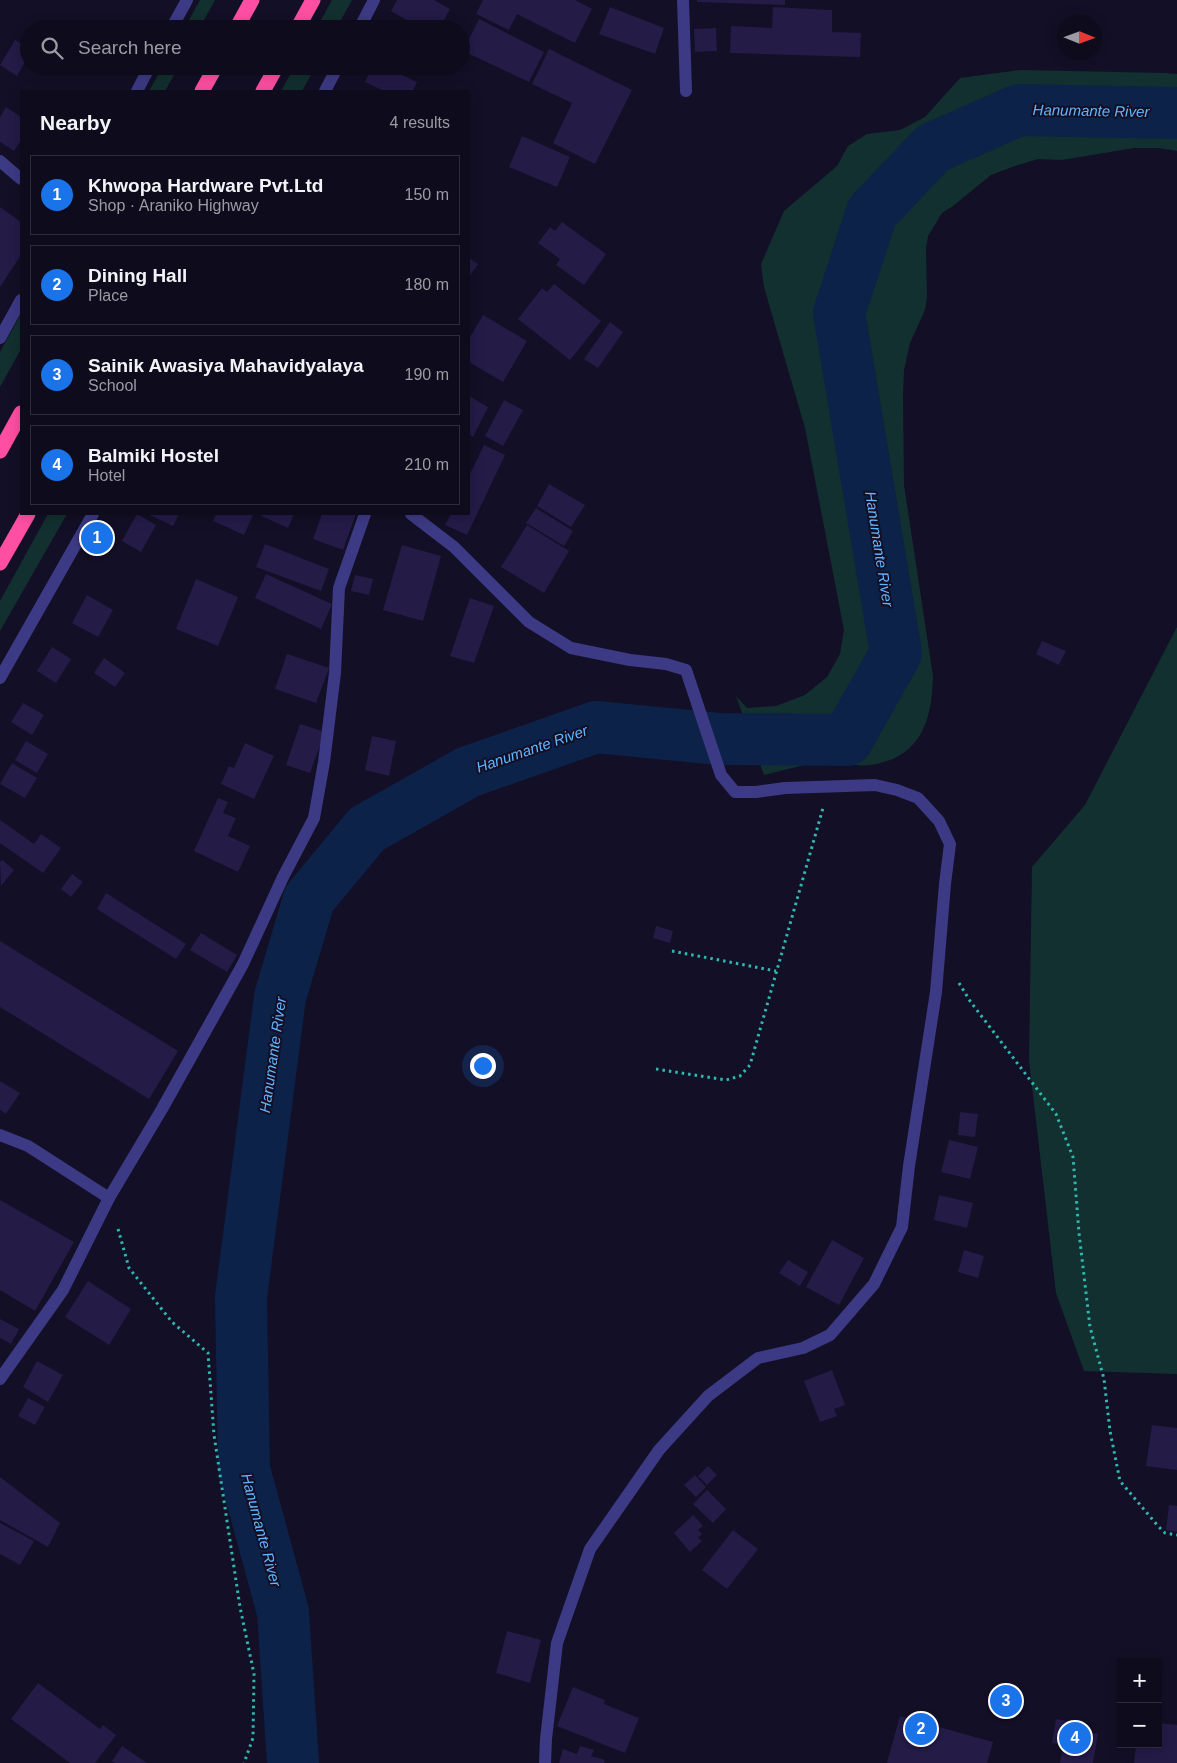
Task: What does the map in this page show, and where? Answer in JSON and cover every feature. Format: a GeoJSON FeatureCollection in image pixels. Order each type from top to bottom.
{"type":"FeatureCollection","features":[{"type":"Feature","properties":{"kind":"highway"},"geometry":{"type":"LineString","coordinates":[[241,20],[252,0]]}},
{"type":"Feature","properties":{"kind":"highway"},"geometry":{"type":"LineString","coordinates":[[302,20],[313,0]]}},
{"type":"Feature","properties":{"kind":"highway"},"geometry":{"type":"LineString","coordinates":[[203,90],[211,75]]}},
{"type":"Feature","properties":{"kind":"highway"},"geometry":{"type":"LineString","coordinates":[[264,90],[272,75]]}},
{"type":"Feature","properties":{"kind":"highway"},"geometry":{"type":"LineString","coordinates":[[0,451],[20,415]]}},
{"type":"Feature","properties":{"kind":"highway"},"geometry":{"type":"LineString","coordinates":[[0,563],[27,515]]}},
{"type":"Feature","properties":{"kind":"street"},"geometry":{"type":"LineString","coordinates":[[176,20],[187,0]]}},
{"type":"Feature","properties":{"kind":"street"},"geometry":{"type":"LineString","coordinates":[[364,20],[374,0]]}},
{"type":"Feature","properties":{"kind":"street"},"geometry":{"type":"LineString","coordinates":[[683,0],[686,91]]}},
{"type":"Feature","properties":{"kind":"street"},"geometry":{"type":"LineString","coordinates":[[138,90],[145,75]]}},
{"type":"Feature","properties":{"kind":"street"},"geometry":{"type":"LineString","coordinates":[[326,90],[333,75]]}},
{"type":"Feature","properties":{"kind":"street"},"geometry":{"type":"LineString","coordinates":[[0,161],[20,178]]}},
{"type":"Feature","properties":{"kind":"street"},"geometry":{"type":"LineString","coordinates":[[0,338],[20,302]]}},
{"type":"Feature","properties":{"kind":"street"},"geometry":{"type":"LineString","coordinates":[[0,678],[93,515]]}},
{"type":"Feature","properties":{"kind":"street"},"geometry":{"type":"LineString","coordinates":[[0,1379],[63,1290],[109,1198],[162,1109],[243,964],[283,877],[314,818],[324,762],[335,673],[339,588],[365,515]]}},
{"type":"Feature","properties":{"kind":"street"},"geometry":{"type":"LineString","coordinates":[[411,515],[454,547],[529,622],[571,648],[630,660],[666,664],[686,670],[721,775],[735,792],[874,785],[898,790],[918,798],[939,821],[950,844],[936,992],[909,1166],[902,1227],[874,1284],[830,1335],[803,1348],[758,1358],[708,1396],[659,1450],[590,1549],[557,1643],[545,1763]]}},
{"type":"Feature","properties":{"kind":"street"},"geometry":{"type":"LineString","coordinates":[[0,1135],[28,1146],[109,1198]]}},
{"type":"Feature","properties":{"kind":"path"},"geometry":{"type":"LineString","coordinates":[[656,1069],[726,1080],[740,1076],[750,1065],[829,786]]}},
{"type":"Feature","properties":{"kind":"path"},"geometry":{"type":"LineString","coordinates":[[672,951],[776,971]]}},
{"type":"Feature","properties":{"kind":"path"},"geometry":{"type":"LineString","coordinates":[[957,978],[970,1002],[1056,1114],[1073,1156],[1079,1234],[1090,1327],[1104,1379],[1110,1431],[1120,1481],[1158,1526],[1166,1533],[1177,1535]]}},
{"type":"Feature","properties":{"kind":"path"},"geometry":{"type":"LineString","coordinates":[[109,1198],[129,1268],[172,1322],[208,1353],[214,1435],[240,1607],[254,1674],[253,1738],[244,1763]]}},
{"type":"Feature","properties":{"kind":"green space"},"geometry":{"type":"Polygon","coordinates":[[[200,0],[215,0],[204,20],[189,20],[200,0]]]}},
{"type":"Feature","properties":{"kind":"green space"},"geometry":{"type":"Polygon","coordinates":[[[332,0],[352,0],[341,20],[321,20],[332,0]]]}},
{"type":"Feature","properties":{"kind":"green space"},"geometry":{"type":"Polygon","coordinates":[[[1020,70],[1177,74],[1177,151],[1159,148],[1134,148],[1062,160],[1038,159],[991,175],[942,213],[928,236],[926,248],[927,297],[925,310],[910,343],[904,370],[903,397],[904,485],[933,676],[930,708],[926,722],[912,746],[887,761],[870,765],[832,762],[815,763],[764,775],[736,696],[747,708],[776,706],[805,695],[827,677],[840,654],[844,630],[805,428],[764,287],[761,264],[784,211],[837,166],[848,146],[867,134],[900,130],[925,117],[960,78],[1020,70]]]}},
{"type":"Feature","properties":{"kind":"green space"},"geometry":{"type":"Polygon","coordinates":[[[158,75],[174,75],[166,90],[150,90],[158,75]]]}},
{"type":"Feature","properties":{"kind":"green space"},"geometry":{"type":"Polygon","coordinates":[[[290,75],[311,75],[303,90],[282,90],[290,75]]]}},
{"type":"Feature","properties":{"kind":"green space"},"geometry":{"type":"Polygon","coordinates":[[[20,316],[20,351],[0,387],[0,352],[20,316]]]}},
{"type":"Feature","properties":{"kind":"green space"},"geometry":{"type":"Polygon","coordinates":[[[47,515],[66,515],[0,631],[0,601],[47,515]]]}},
{"type":"Feature","properties":{"kind":"green space"},"geometry":{"type":"Polygon","coordinates":[[[1177,627],[1177,1374],[1084,1371],[1056,1293],[1029,1060],[1032,867],[1085,805],[1177,627]]]}},
{"type":"Feature","properties":{"kind":"building"},"geometry":{"type":"Polygon","coordinates":[[[397,0],[434,0],[450,9],[444,20],[406,20],[391,11],[397,0]]]}},
{"type":"Feature","properties":{"kind":"building"},"geometry":{"type":"Polygon","coordinates":[[[483,0],[575,0],[592,9],[575,43],[517,14],[509,30],[476,14],[483,0]]]}},
{"type":"Feature","properties":{"kind":"building"},"geometry":{"type":"Polygon","coordinates":[[[697,0],[785,0],[785,5],[697,2],[697,0]]]}},
{"type":"Feature","properties":{"kind":"building"},"geometry":{"type":"Polygon","coordinates":[[[610,7],[664,28],[655,54],[599,34],[610,7]]]}},
{"type":"Feature","properties":{"kind":"building"},"geometry":{"type":"Polygon","coordinates":[[[773,7],[832,10],[832,32],[861,33],[860,57],[730,53],[731,26],[772,28],[773,7]]]}},
{"type":"Feature","properties":{"kind":"building"},"geometry":{"type":"Polygon","coordinates":[[[479,19],[544,52],[529,82],[470,54],[470,37],[479,19]]]}},
{"type":"Feature","properties":{"kind":"building"},"geometry":{"type":"Polygon","coordinates":[[[716,28],[717,51],[695,52],[694,29],[716,28]]]}},
{"type":"Feature","properties":{"kind":"building"},"geometry":{"type":"Polygon","coordinates":[[[15,40],[20,43],[20,71],[17,76],[0,65],[15,40]]]}},
{"type":"Feature","properties":{"kind":"building"},"geometry":{"type":"Polygon","coordinates":[[[549,49],[632,90],[595,164],[553,143],[572,103],[532,84],[549,49]]]}},
{"type":"Feature","properties":{"kind":"building"},"geometry":{"type":"Polygon","coordinates":[[[368,75],[402,75],[417,82],[413,90],[382,90],[365,82],[368,75]]]}},
{"type":"Feature","properties":{"kind":"building"},"geometry":{"type":"Polygon","coordinates":[[[6,107],[20,116],[20,142],[14,151],[0,142],[0,117],[6,107]]]}},
{"type":"Feature","properties":{"kind":"building"},"geometry":{"type":"Polygon","coordinates":[[[522,136],[570,157],[557,187],[509,167],[522,136]]]}},
{"type":"Feature","properties":{"kind":"building"},"geometry":{"type":"Polygon","coordinates":[[[0,207],[20,221],[20,257],[0,287],[0,207]]]}},
{"type":"Feature","properties":{"kind":"building"},"geometry":{"type":"Polygon","coordinates":[[[562,222],[606,254],[584,285],[556,265],[560,259],[538,243],[550,227],[555,231],[562,222]]]}},
{"type":"Feature","properties":{"kind":"building"},"geometry":{"type":"Polygon","coordinates":[[[470,259],[478,264],[470,276],[470,259]]]}},
{"type":"Feature","properties":{"kind":"building"},"geometry":{"type":"Polygon","coordinates":[[[554,284],[601,321],[570,360],[518,319],[542,288],[547,292],[554,284]]]}},
{"type":"Feature","properties":{"kind":"building"},"geometry":{"type":"Polygon","coordinates":[[[483,315],[527,341],[503,382],[470,363],[470,337],[483,315]]]}},
{"type":"Feature","properties":{"kind":"building"},"geometry":{"type":"Polygon","coordinates":[[[610,322],[623,332],[598,368],[584,359],[610,322]]]}},
{"type":"Feature","properties":{"kind":"building"},"geometry":{"type":"Polygon","coordinates":[[[470,397],[488,407],[473,437],[470,435],[470,397]]]}},
{"type":"Feature","properties":{"kind":"building"},"geometry":{"type":"Polygon","coordinates":[[[504,400],[523,410],[503,446],[485,436],[504,400]]]}},
{"type":"Feature","properties":{"kind":"building"},"geometry":{"type":"Polygon","coordinates":[[[484,445],[505,455],[467,535],[445,525],[450,515],[470,515],[470,474],[484,445]]]}},
{"type":"Feature","properties":{"kind":"building"},"geometry":{"type":"Polygon","coordinates":[[[549,484],[585,505],[571,527],[537,506],[549,484]]]}},
{"type":"Feature","properties":{"kind":"building"},"geometry":{"type":"Polygon","coordinates":[[[536,508],[573,531],[564,546],[526,523],[536,508]]]}},
{"type":"Feature","properties":{"kind":"building"},"geometry":{"type":"Polygon","coordinates":[[[136,515],[156,525],[141,552],[122,541],[136,515]]]}},
{"type":"Feature","properties":{"kind":"building"},"geometry":{"type":"Polygon","coordinates":[[[150,515],[178,515],[173,526],[150,515]]]}},
{"type":"Feature","properties":{"kind":"building"},"geometry":{"type":"Polygon","coordinates":[[[216,515],[253,515],[244,535],[213,521],[216,515]]]}},
{"type":"Feature","properties":{"kind":"building"},"geometry":{"type":"Polygon","coordinates":[[[259,515],[294,515],[288,528],[259,515]]]}},
{"type":"Feature","properties":{"kind":"building"},"geometry":{"type":"Polygon","coordinates":[[[322,515],[356,515],[343,550],[313,539],[322,515]]]}},
{"type":"Feature","properties":{"kind":"building"},"geometry":{"type":"Polygon","coordinates":[[[527,525],[569,551],[544,593],[501,567],[527,525]]]}},
{"type":"Feature","properties":{"kind":"building"},"geometry":{"type":"Polygon","coordinates":[[[265,544],[329,569],[321,591],[256,567],[265,544]]]}},
{"type":"Feature","properties":{"kind":"building"},"geometry":{"type":"Polygon","coordinates":[[[402,545],[441,556],[423,621],[383,610],[402,545]]]}},
{"type":"Feature","properties":{"kind":"building"},"geometry":{"type":"Polygon","coordinates":[[[266,574],[332,604],[321,629],[255,598],[266,574]]]}},
{"type":"Feature","properties":{"kind":"building"},"geometry":{"type":"Polygon","coordinates":[[[355,575],[373,579],[369,595],[351,591],[355,575]]]}},
{"type":"Feature","properties":{"kind":"building"},"geometry":{"type":"Polygon","coordinates":[[[196,579],[238,597],[218,646],[176,629],[196,579]]]}},
{"type":"Feature","properties":{"kind":"building"},"geometry":{"type":"Polygon","coordinates":[[[87,595],[113,610],[98,637],[72,623],[87,595]]]}},
{"type":"Feature","properties":{"kind":"building"},"geometry":{"type":"Polygon","coordinates":[[[470,598],[494,606],[474,663],[450,656],[470,598]]]}},
{"type":"Feature","properties":{"kind":"building"},"geometry":{"type":"Polygon","coordinates":[[[1042,641],[1066,651],[1059,665],[1036,654],[1042,641]]]}},
{"type":"Feature","properties":{"kind":"building"},"geometry":{"type":"Polygon","coordinates":[[[52,647],[71,659],[56,683],[37,671],[52,647]]]}},
{"type":"Feature","properties":{"kind":"building"},"geometry":{"type":"Polygon","coordinates":[[[287,654],[329,668],[316,703],[275,689],[287,654]]]}},
{"type":"Feature","properties":{"kind":"building"},"geometry":{"type":"Polygon","coordinates":[[[104,658],[125,673],[115,687],[94,673],[104,658]]]}},
{"type":"Feature","properties":{"kind":"building"},"geometry":{"type":"Polygon","coordinates":[[[23,703],[44,715],[32,735],[11,722],[23,703]]]}},
{"type":"Feature","properties":{"kind":"building"},"geometry":{"type":"Polygon","coordinates":[[[300,724],[325,732],[310,773],[286,765],[300,724]]]}},
{"type":"Feature","properties":{"kind":"building"},"geometry":{"type":"Polygon","coordinates":[[[372,736],[396,741],[389,776],[365,770],[372,736]]]}},
{"type":"Feature","properties":{"kind":"building"},"geometry":{"type":"Polygon","coordinates":[[[26,741],[48,754],[37,773],[15,760],[26,741]]]}},
{"type":"Feature","properties":{"kind":"building"},"geometry":{"type":"Polygon","coordinates":[[[245,743],[274,756],[254,799],[221,784],[229,766],[234,768],[245,743]]]}},
{"type":"Feature","properties":{"kind":"building"},"geometry":{"type":"Polygon","coordinates":[[[12,763],[37,778],[25,798],[0,784],[12,763]]]}},
{"type":"Feature","properties":{"kind":"building"},"geometry":{"type":"Polygon","coordinates":[[[218,798],[228,802],[223,813],[236,818],[228,836],[250,846],[238,872],[194,851],[218,798]]]}},
{"type":"Feature","properties":{"kind":"building"},"geometry":{"type":"Polygon","coordinates":[[[0,820],[34,844],[41,834],[61,848],[43,873],[0,843],[0,820]]]}},
{"type":"Feature","properties":{"kind":"building"},"geometry":{"type":"Polygon","coordinates":[[[2,860],[14,870],[1,886],[0,862],[2,860]]]}},
{"type":"Feature","properties":{"kind":"building"},"geometry":{"type":"Polygon","coordinates":[[[72,874],[83,882],[71,897],[61,889],[72,874]]]}},
{"type":"Feature","properties":{"kind":"building"},"geometry":{"type":"Polygon","coordinates":[[[106,893],[186,944],[176,959],[97,909],[106,893]]]}},
{"type":"Feature","properties":{"kind":"building"},"geometry":{"type":"Polygon","coordinates":[[[656,926],[673,931],[670,943],[653,938],[656,926]]]}},
{"type":"Feature","properties":{"kind":"building"},"geometry":{"type":"Polygon","coordinates":[[[201,933],[237,955],[227,972],[190,950],[201,933]]]}},
{"type":"Feature","properties":{"kind":"building"},"geometry":{"type":"Polygon","coordinates":[[[0,941],[178,1051],[149,1099],[0,1007],[0,941]]]}},
{"type":"Feature","properties":{"kind":"building"},"geometry":{"type":"Polygon","coordinates":[[[0,1081],[20,1093],[6,1114],[0,1110],[0,1081]]]}},
{"type":"Feature","properties":{"kind":"building"},"geometry":{"type":"Polygon","coordinates":[[[960,1112],[978,1114],[975,1137],[958,1135],[960,1112]]]}},
{"type":"Feature","properties":{"kind":"building"},"geometry":{"type":"Polygon","coordinates":[[[949,1140],[978,1147],[970,1179],[941,1172],[949,1140]]]}},
{"type":"Feature","properties":{"kind":"building"},"geometry":{"type":"Polygon","coordinates":[[[939,1195],[973,1203],[967,1228],[934,1220],[939,1195]]]}},
{"type":"Feature","properties":{"kind":"building"},"geometry":{"type":"Polygon","coordinates":[[[0,1200],[74,1242],[35,1311],[0,1290],[0,1200]]]}},
{"type":"Feature","properties":{"kind":"building"},"geometry":{"type":"Polygon","coordinates":[[[832,1240],[864,1258],[839,1305],[806,1287],[832,1240]]]}},
{"type":"Feature","properties":{"kind":"building"},"geometry":{"type":"Polygon","coordinates":[[[964,1250],[984,1256],[978,1278],[958,1272],[964,1250]]]}},
{"type":"Feature","properties":{"kind":"building"},"geometry":{"type":"Polygon","coordinates":[[[788,1260],[808,1272],[800,1286],[779,1273],[788,1260]]]}},
{"type":"Feature","properties":{"kind":"building"},"geometry":{"type":"Polygon","coordinates":[[[88,1281],[131,1309],[109,1345],[65,1317],[88,1281]]]}},
{"type":"Feature","properties":{"kind":"building"},"geometry":{"type":"Polygon","coordinates":[[[0,1319],[19,1329],[11,1344],[0,1338],[0,1319]]]}},
{"type":"Feature","properties":{"kind":"building"},"geometry":{"type":"Polygon","coordinates":[[[37,1361],[63,1375],[48,1402],[23,1387],[37,1361]]]}},
{"type":"Feature","properties":{"kind":"building"},"geometry":{"type":"Polygon","coordinates":[[[832,1370],[845,1405],[834,1409],[837,1416],[820,1422],[804,1381],[832,1370]]]}},
{"type":"Feature","properties":{"kind":"building"},"geometry":{"type":"Polygon","coordinates":[[[28,1398],[45,1407],[35,1425],[18,1416],[28,1398]]]}},
{"type":"Feature","properties":{"kind":"building"},"geometry":{"type":"Polygon","coordinates":[[[1152,1425],[1177,1428],[1177,1470],[1146,1466],[1152,1425]]]}},
{"type":"Feature","properties":{"kind":"building"},"geometry":{"type":"Polygon","coordinates":[[[708,1466],[717,1475],[707,1485],[698,1476],[708,1466]]]}},
{"type":"Feature","properties":{"kind":"building"},"geometry":{"type":"Polygon","coordinates":[[[695,1475],[706,1487],[696,1497],[684,1485],[695,1475]]]}},
{"type":"Feature","properties":{"kind":"building"},"geometry":{"type":"Polygon","coordinates":[[[0,1477],[60,1523],[48,1547],[0,1520],[0,1477]]]}},
{"type":"Feature","properties":{"kind":"building"},"geometry":{"type":"Polygon","coordinates":[[[707,1490],[726,1509],[713,1523],[693,1504],[707,1490]]]}},
{"type":"Feature","properties":{"kind":"building"},"geometry":{"type":"Polygon","coordinates":[[[1169,1505],[1177,1506],[1177,1532],[1166,1530],[1169,1505]]]}},
{"type":"Feature","properties":{"kind":"building"},"geometry":{"type":"Polygon","coordinates":[[[693,1515],[703,1526],[698,1530],[702,1534],[698,1538],[702,1541],[690,1552],[674,1533],[693,1515]]]}},
{"type":"Feature","properties":{"kind":"building"},"geometry":{"type":"Polygon","coordinates":[[[0,1523],[34,1541],[20,1565],[0,1554],[0,1523]]]}},
{"type":"Feature","properties":{"kind":"building"},"geometry":{"type":"Polygon","coordinates":[[[733,1530],[758,1549],[727,1589],[702,1570],[733,1530]]]}},
{"type":"Feature","properties":{"kind":"building"},"geometry":{"type":"Polygon","coordinates":[[[507,1631],[541,1640],[530,1683],[496,1673],[507,1631]]]}},
{"type":"Feature","properties":{"kind":"building"},"geometry":{"type":"Polygon","coordinates":[[[38,1683],[100,1729],[103,1725],[116,1735],[95,1763],[70,1763],[11,1719],[38,1683]]]}},
{"type":"Feature","properties":{"kind":"building"},"geometry":{"type":"Polygon","coordinates":[[[573,1687],[605,1700],[604,1704],[639,1718],[625,1753],[557,1726],[573,1687]]]}},
{"type":"Feature","properties":{"kind":"building"},"geometry":{"type":"Polygon","coordinates":[[[900,1716],[993,1742],[987,1763],[887,1763],[900,1716]]]}},
{"type":"Feature","properties":{"kind":"building"},"geometry":{"type":"Polygon","coordinates":[[[1056,1719],[1083,1724],[1081,1731],[1098,1734],[1093,1763],[1060,1763],[1063,1745],[1052,1743],[1056,1719]]]}},
{"type":"Feature","properties":{"kind":"building"},"geometry":{"type":"Polygon","coordinates":[[[1162,1723],[1177,1725],[1177,1763],[1134,1763],[1136,1748],[1162,1748],[1162,1723]]]}},
{"type":"Feature","properties":{"kind":"building"},"geometry":{"type":"Polygon","coordinates":[[[122,1746],[147,1763],[115,1763],[112,1761],[122,1746]]]}},
{"type":"Feature","properties":{"kind":"building"},"geometry":{"type":"Polygon","coordinates":[[[580,1746],[594,1750],[591,1756],[605,1760],[604,1763],[559,1763],[563,1749],[577,1754],[580,1746]]]}},
{"type":"Feature","properties":{"kind":"waterway","name":"Hanumante River"},"geometry":{"type":"LineString","coordinates":[[293,1763],[283,1612],[244,1469],[241,1297],[280,997],[309,899],[367,829],[468,772],[596,727],[719,739],[847,740],[896,653],[839,313],[872,212],[933,148],[1019,110],[1177,113]]}},
{"type":"Feature","properties":{"kind":"place","name":"Khwopa Hardware Pvt.Ltd"},"geometry":{"type":"Point","coordinates":[97,538]}},
{"type":"Feature","properties":{"kind":"place","name":"Sainik Awasiya Mahavidyalaya"},"geometry":{"type":"Point","coordinates":[1006,1701]}},
{"type":"Feature","properties":{"kind":"place","name":"Dining Hall"},"geometry":{"type":"Point","coordinates":[921,1729]}},
{"type":"Feature","properties":{"kind":"place","name":"Balmiki Hostel"},"geometry":{"type":"Point","coordinates":[1075,1738]}}]}
